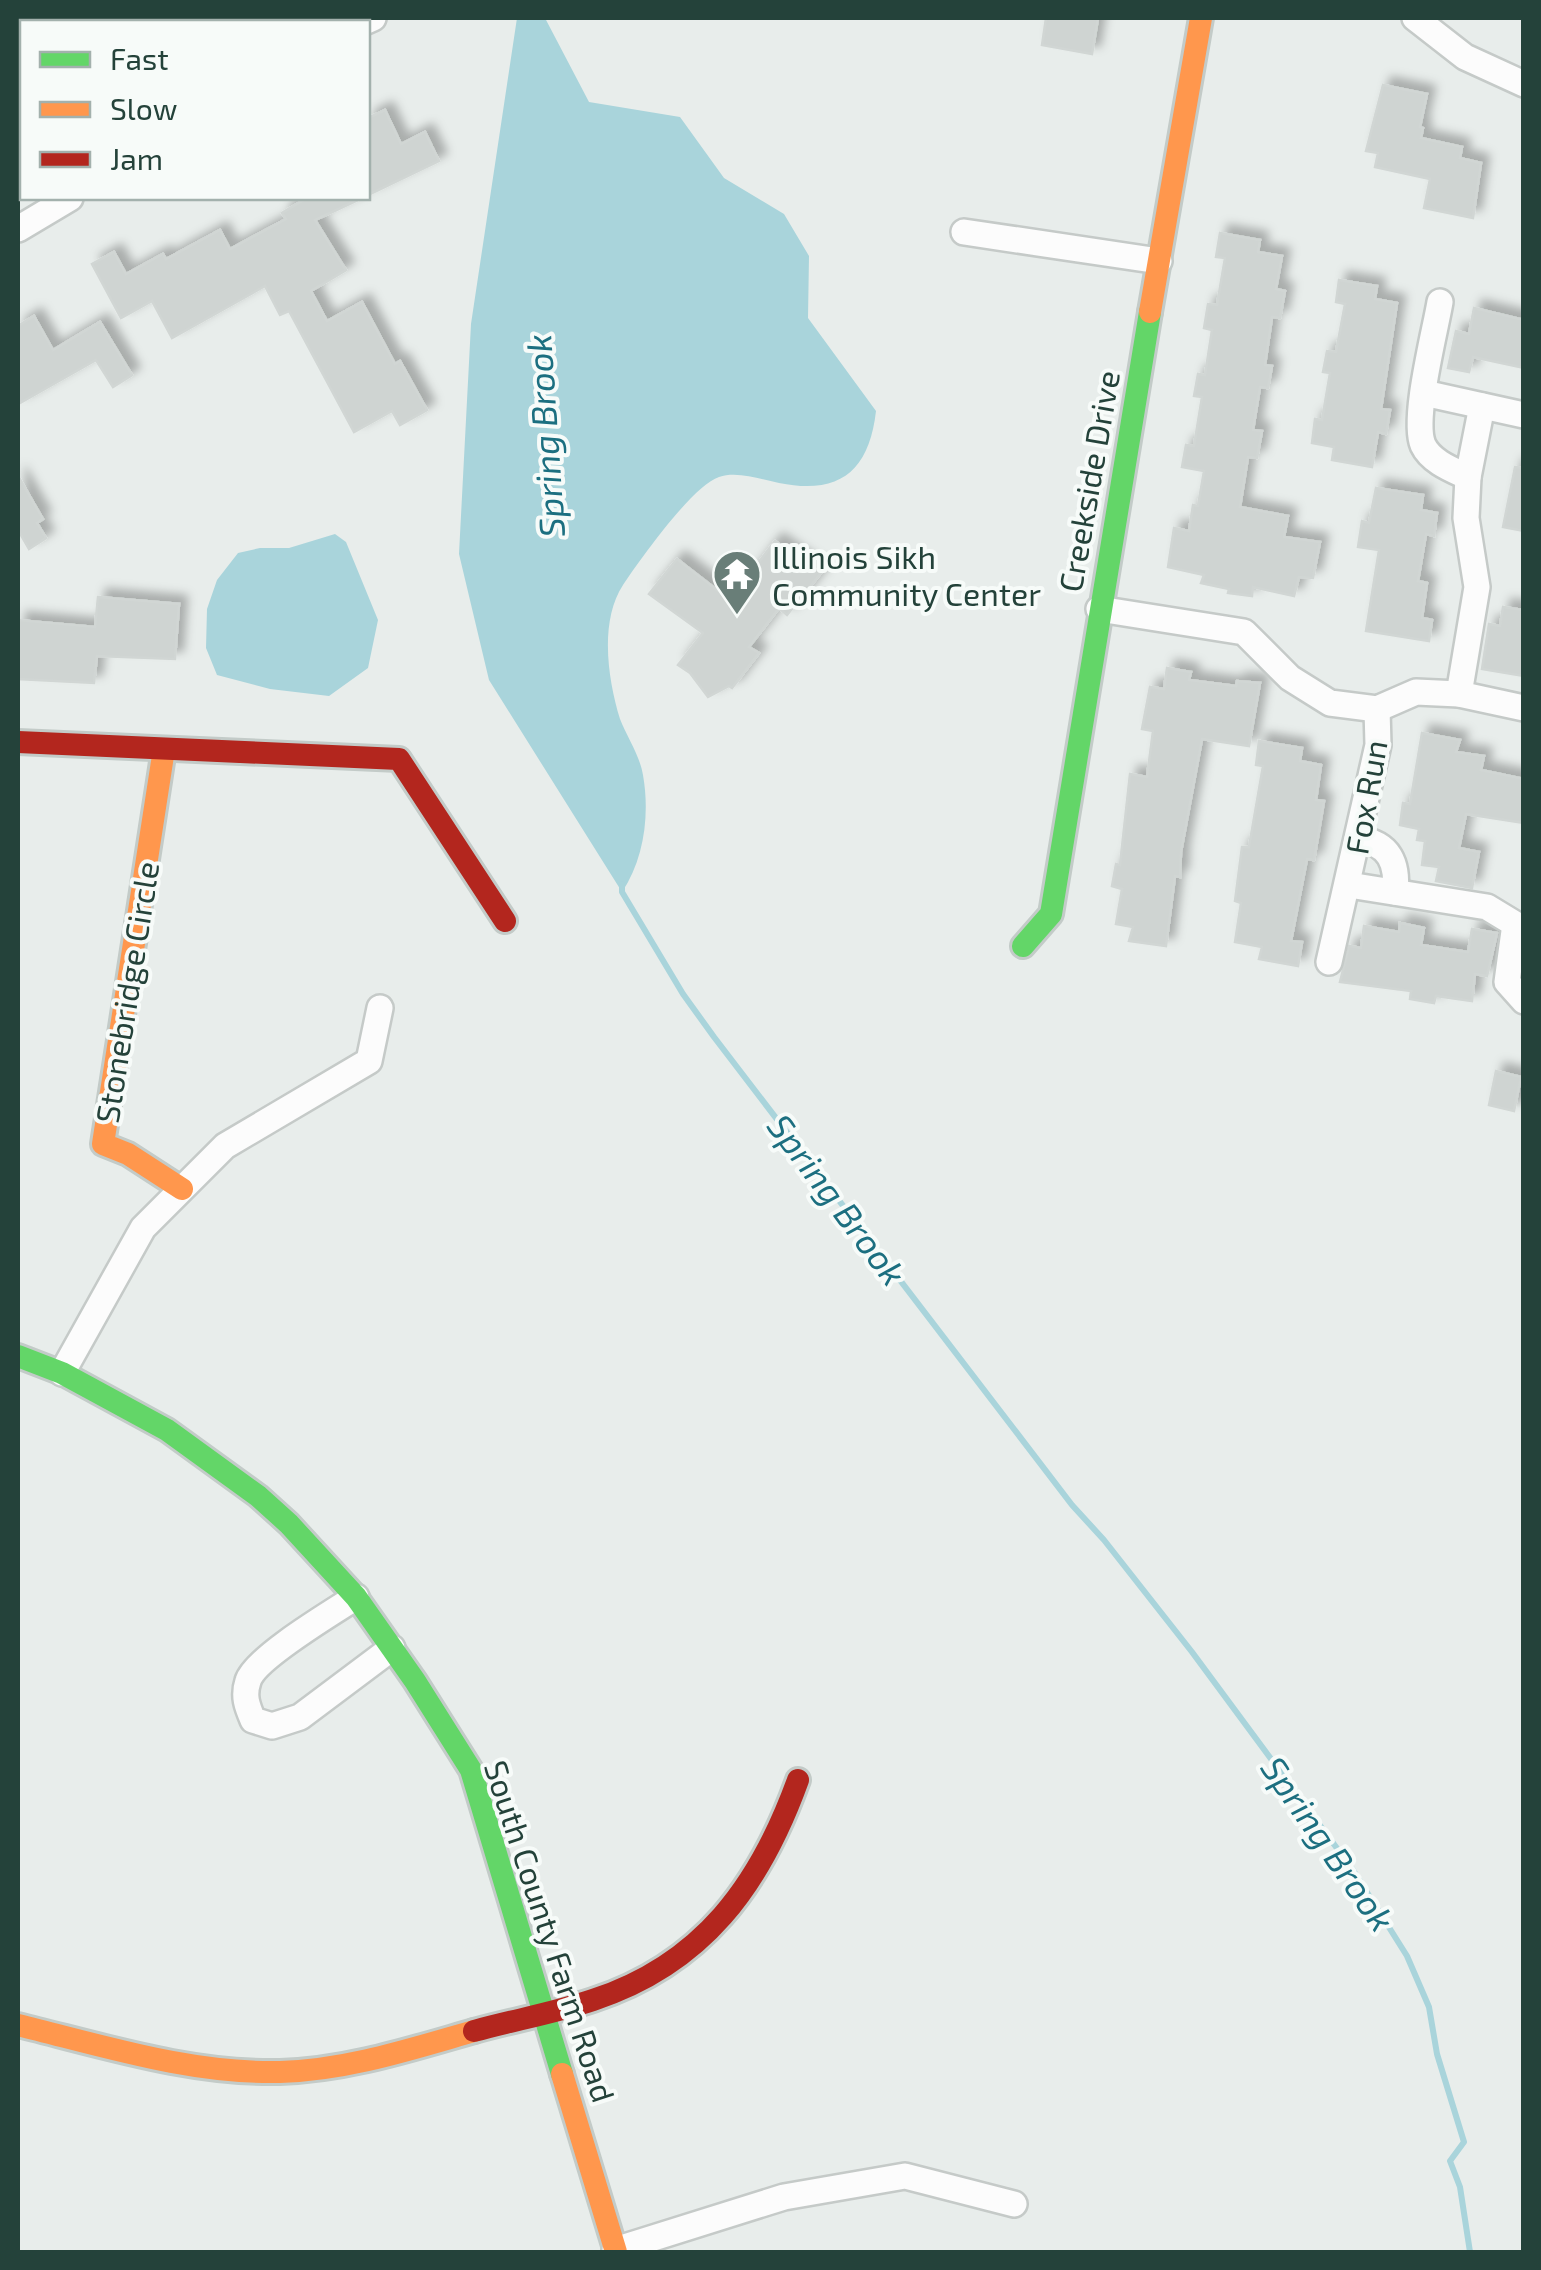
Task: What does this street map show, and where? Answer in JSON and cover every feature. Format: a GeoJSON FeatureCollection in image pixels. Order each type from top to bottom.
{"type":"FeatureCollection","features":[{"type":"Feature","properties":{"kind":"street","name":"Creekside Drive"},"geometry":{"type":"LineString","coordinates":[[1024,946],[1051,914],[1099,609],[1201,18]]}},
{"type":"Feature","properties":{"kind":"street"},"geometry":{"type":"LineString","coordinates":[[1415,18],[1466,57],[1524,84]]}},
{"type":"Feature","properties":{"kind":"street"},"geometry":{"type":"LineString","coordinates":[[18,229],[67,200]]}},
{"type":"Feature","properties":{"kind":"street"},"geometry":{"type":"LineString","coordinates":[[964,232],[1160,260]]}},
{"type":"Feature","properties":{"kind":"street"},"geometry":{"type":"LineString","coordinates":[[1440,302],[1420,420],[1424,446],[1441,464],[1468,478]]}},
{"type":"Feature","properties":{"kind":"street"},"geometry":{"type":"LineString","coordinates":[[1424,393],[1524,415]]}},
{"type":"Feature","properties":{"kind":"street"},"geometry":{"type":"LineString","coordinates":[[1459,694],[1477,587],[1466,518],[1468,478],[1482,406]]}},
{"type":"Feature","properties":{"kind":"street"},"geometry":{"type":"LineString","coordinates":[[1099,609],[1244,632],[1290,678],[1330,704],[1377,708],[1416,692],[1459,694],[1524,708]]}},
{"type":"Feature","properties":{"kind":"street","name":"Fox Run"},"geometry":{"type":"LineString","coordinates":[[1329,962],[1378,745],[1377,708]]}},
{"type":"Feature","properties":{"kind":"street"},"geometry":{"type":"LineString","coordinates":[[18,742],[399,760],[505,921]]}},
{"type":"Feature","properties":{"kind":"street","name":"Stonebridge Circle"},"geometry":{"type":"LineString","coordinates":[[164,749],[103,1144],[128,1154],[182,1189]]}},
{"type":"Feature","properties":{"kind":"street"},"geometry":{"type":"LineString","coordinates":[[1358,839],[1370,840],[1392,856],[1397,872],[1394,892]]}},
{"type":"Feature","properties":{"kind":"street"},"geometry":{"type":"LineString","coordinates":[[1349,885],[1487,907],[1515,924],[1507,982],[1524,1001]]}},
{"type":"Feature","properties":{"kind":"street"},"geometry":{"type":"LineString","coordinates":[[62,1374],[143,1228],[225,1146],[369,1061],[380,1008]]}},
{"type":"Feature","properties":{"kind":"street","name":"South County Farm Road"},"geometry":{"type":"LineString","coordinates":[[18,1356],[62,1374],[167,1430],[227,1472],[288,1524],[356,1597],[392,1648],[471,1770],[616,2251]]}},
{"type":"Feature","properties":{"kind":"street"},"geometry":{"type":"LineString","coordinates":[[356,1597],[278,1650],[248,1677],[244,1700],[253,1720],[272,1726],[300,1716],[392,1648]]}},
{"type":"Feature","properties":{"kind":"street"},"geometry":{"type":"LineString","coordinates":[[18,2025],[207,2067],[282,2073],[337,2068],[389,2056],[545,2010],[593,2000],[633,1984],[703,1938],[753,1882],[774,1846],[798,1780]]}},
{"type":"Feature","properties":{"kind":"street"},"geometry":{"type":"LineString","coordinates":[[616,2251],[784,2197],[905,2176],[1014,2204]]}},
{"type":"Feature","properties":{"kind":"water"},"geometry":{"type":"Polygon","coordinates":[[[517,18],[545,18],[589,102],[680,117],[724,178],[784,214],[809,256],[808,318],[876,411],[866,450],[858,464],[834,482],[800,486],[726,475],[708,483],[681,508],[615,600],[608,633],[609,669],[620,719],[641,768],[646,806],[640,851],[622,892],[489,680],[459,554],[471,324],[517,18]]]}},
{"type":"Feature","properties":{"kind":"water"},"geometry":{"type":"Polygon","coordinates":[[[335,534],[346,542],[378,620],[368,668],[329,696],[270,689],[217,675],[206,648],[207,609],[217,580],[238,553],[289,548],[335,534]]]}},
{"type":"Feature","properties":{"kind":"building"},"geometry":{"type":"Polygon","coordinates":[[[1046,18],[1098,18],[1092,54],[1042,45],[1046,18]]]}},
{"type":"Feature","properties":{"kind":"building"},"geometry":{"type":"Polygon","coordinates":[[[1383,85],[1427,94],[1421,138],[1462,147],[1460,158],[1481,163],[1473,218],[1424,208],[1430,179],[1375,167],[1378,153],[1366,151],[1383,85]]]}},
{"type":"Feature","properties":{"kind":"building"},"geometry":{"type":"Polygon","coordinates":[[[385,110],[401,144],[425,132],[439,161],[370,194],[370,117],[385,110]]]}},
{"type":"Feature","properties":{"kind":"building"},"geometry":{"type":"Polygon","coordinates":[[[304,200],[358,200],[315,220],[346,270],[311,291],[327,321],[362,302],[395,364],[400,361],[427,410],[400,425],[392,411],[354,432],[289,311],[280,315],[265,286],[172,338],[152,301],[121,318],[92,264],[114,252],[126,274],[163,254],[166,259],[220,230],[230,249],[286,219],[282,213],[304,200]]]}},
{"type":"Feature","properties":{"kind":"building"},"geometry":{"type":"Polygon","coordinates":[[[1220,233],[1260,240],[1258,252],[1282,256],[1276,289],[1285,291],[1280,318],[1272,317],[1265,365],[1272,366],[1268,388],[1260,387],[1253,430],[1262,431],[1257,458],[1248,457],[1240,507],[1288,516],[1284,537],[1320,542],[1313,578],[1299,577],[1294,596],[1253,587],[1252,596],[1228,593],[1229,589],[1201,583],[1204,575],[1168,567],[1174,528],[1189,531],[1204,471],[1182,467],[1186,445],[1194,446],[1202,397],[1194,396],[1198,374],[1205,375],[1212,330],[1204,328],[1208,304],[1217,305],[1225,258],[1216,257],[1220,233]]]}},
{"type":"Feature","properties":{"kind":"building"},"geometry":{"type":"Polygon","coordinates":[[[1339,280],[1377,286],[1375,299],[1397,303],[1381,409],[1390,410],[1386,434],[1378,432],[1372,467],[1332,460],[1334,447],[1312,443],[1315,419],[1322,420],[1330,373],[1323,372],[1327,351],[1336,352],[1345,304],[1336,302],[1339,280]]]}},
{"type":"Feature","properties":{"kind":"building"},"geometry":{"type":"Polygon","coordinates":[[[1474,308],[1524,320],[1524,368],[1473,357],[1469,372],[1448,368],[1456,331],[1469,334],[1474,308]]]}},
{"type":"Feature","properties":{"kind":"building"},"geometry":{"type":"Polygon","coordinates":[[[34,316],[53,350],[100,322],[132,375],[113,387],[96,360],[18,404],[18,326],[34,316]]]}},
{"type":"Feature","properties":{"kind":"building"},"geometry":{"type":"Polygon","coordinates":[[[1515,467],[1524,468],[1524,531],[1503,527],[1515,467]]]}},
{"type":"Feature","properties":{"kind":"building"},"geometry":{"type":"Polygon","coordinates":[[[18,476],[43,519],[37,523],[46,538],[29,549],[18,530],[18,476]]]}},
{"type":"Feature","properties":{"kind":"building"},"geometry":{"type":"Polygon","coordinates":[[[1376,488],[1423,495],[1421,510],[1437,513],[1434,536],[1426,534],[1418,581],[1427,583],[1422,618],[1432,620],[1429,641],[1366,631],[1379,550],[1358,547],[1362,521],[1369,523],[1376,488]]]}},
{"type":"Feature","properties":{"kind":"building","name":"Illinois Sikh Community Center"},"geometry":{"type":"Polygon","coordinates":[[[775,541],[821,573],[787,615],[779,608],[749,647],[759,653],[732,688],[708,697],[690,673],[678,665],[703,633],[649,594],[677,559],[730,600],[775,541]]]}},
{"type":"Feature","properties":{"kind":"building"},"geometry":{"type":"Polygon","coordinates":[[[98,597],[179,604],[175,659],[97,656],[94,683],[18,679],[18,620],[95,627],[98,597]]]}},
{"type":"Feature","properties":{"kind":"building"},"geometry":{"type":"Polygon","coordinates":[[[1503,607],[1524,610],[1524,676],[1482,669],[1489,624],[1500,626],[1503,607]]]}},
{"type":"Feature","properties":{"kind":"building"},"geometry":{"type":"Polygon","coordinates":[[[1167,668],[1191,672],[1189,680],[1236,686],[1237,681],[1260,683],[1249,746],[1202,739],[1180,877],[1175,876],[1166,946],[1129,941],[1133,927],[1116,924],[1122,889],[1112,886],[1116,864],[1120,865],[1130,774],[1147,777],[1153,731],[1142,729],[1150,687],[1164,689],[1167,668]]]}},
{"type":"Feature","properties":{"kind":"building"},"geometry":{"type":"Polygon","coordinates":[[[1422,733],[1460,740],[1456,752],[1484,756],[1481,770],[1524,779],[1524,823],[1466,814],[1459,848],[1479,852],[1472,888],[1436,881],[1439,867],[1422,865],[1425,841],[1417,840],[1419,829],[1400,825],[1403,803],[1410,804],[1422,733]]]}},
{"type":"Feature","properties":{"kind":"building"},"geometry":{"type":"Polygon","coordinates":[[[1259,741],[1302,748],[1300,761],[1321,765],[1316,800],[1324,801],[1318,837],[1314,860],[1307,859],[1291,941],[1302,942],[1298,966],[1259,959],[1262,947],[1235,942],[1241,903],[1235,901],[1242,847],[1249,847],[1263,766],[1256,765],[1259,741]]]}},
{"type":"Feature","properties":{"kind":"building"},"geometry":{"type":"Polygon","coordinates":[[[1400,923],[1424,928],[1421,945],[1468,952],[1472,929],[1497,933],[1487,976],[1475,974],[1472,1001],[1436,996],[1434,1003],[1410,999],[1411,991],[1340,982],[1349,946],[1361,948],[1364,926],[1399,932],[1400,923]]]}},
{"type":"Feature","properties":{"kind":"building"},"geometry":{"type":"Polygon","coordinates":[[[1496,1071],[1521,1077],[1514,1111],[1489,1105],[1496,1071]]]}},
{"type":"Feature","properties":{"kind":"waterway","name":"Spring Brook"},"geometry":{"type":"LineString","coordinates":[[622,884],[622,892],[683,994],[714,1037],[1072,1505],[1192,1652],[1353,1870],[1407,1956],[1429,2007],[1437,2054],[1464,2142],[1450,2161],[1460,2187],[1470,2252]]}},
{"type":"Feature","properties":{"kind":"traffic: fast"},"geometry":{"type":"LineString","coordinates":[[1023,946],[1051,914],[1150,312]]}},
{"type":"Feature","properties":{"kind":"traffic: fast"},"geometry":{"type":"LineString","coordinates":[[18,1356],[62,1373],[167,1430],[258,1496],[356,1597],[471,1770],[562,2074]]}},
{"type":"Feature","properties":{"kind":"traffic: slow"},"geometry":{"type":"LineString","coordinates":[[1150,312],[1201,18]]}},
{"type":"Feature","properties":{"kind":"traffic: slow"},"geometry":{"type":"LineString","coordinates":[[164,749],[103,1144],[128,1154],[182,1189]]}},
{"type":"Feature","properties":{"kind":"traffic: slow"},"geometry":{"type":"LineString","coordinates":[[18,2025],[181,2064],[280,2072],[354,2063],[474,2031]]}},
{"type":"Feature","properties":{"kind":"traffic: slow"},"geometry":{"type":"LineString","coordinates":[[562,2074],[616,2252]]}},
{"type":"Feature","properties":{"kind":"traffic: jam"},"geometry":{"type":"LineString","coordinates":[[18,742],[399,759],[505,921]]}},
{"type":"Feature","properties":{"kind":"traffic: jam"},"geometry":{"type":"LineString","coordinates":[[474,2031],[578,2005],[632,1985],[696,1942],[745,1886],[765,1854],[798,1780]]}},
{"type":"Feature","properties":{"kind":"place","name":"Illinois Sikh Community Center"},"geometry":{"type":"Point","coordinates":[737,616]}}]}
